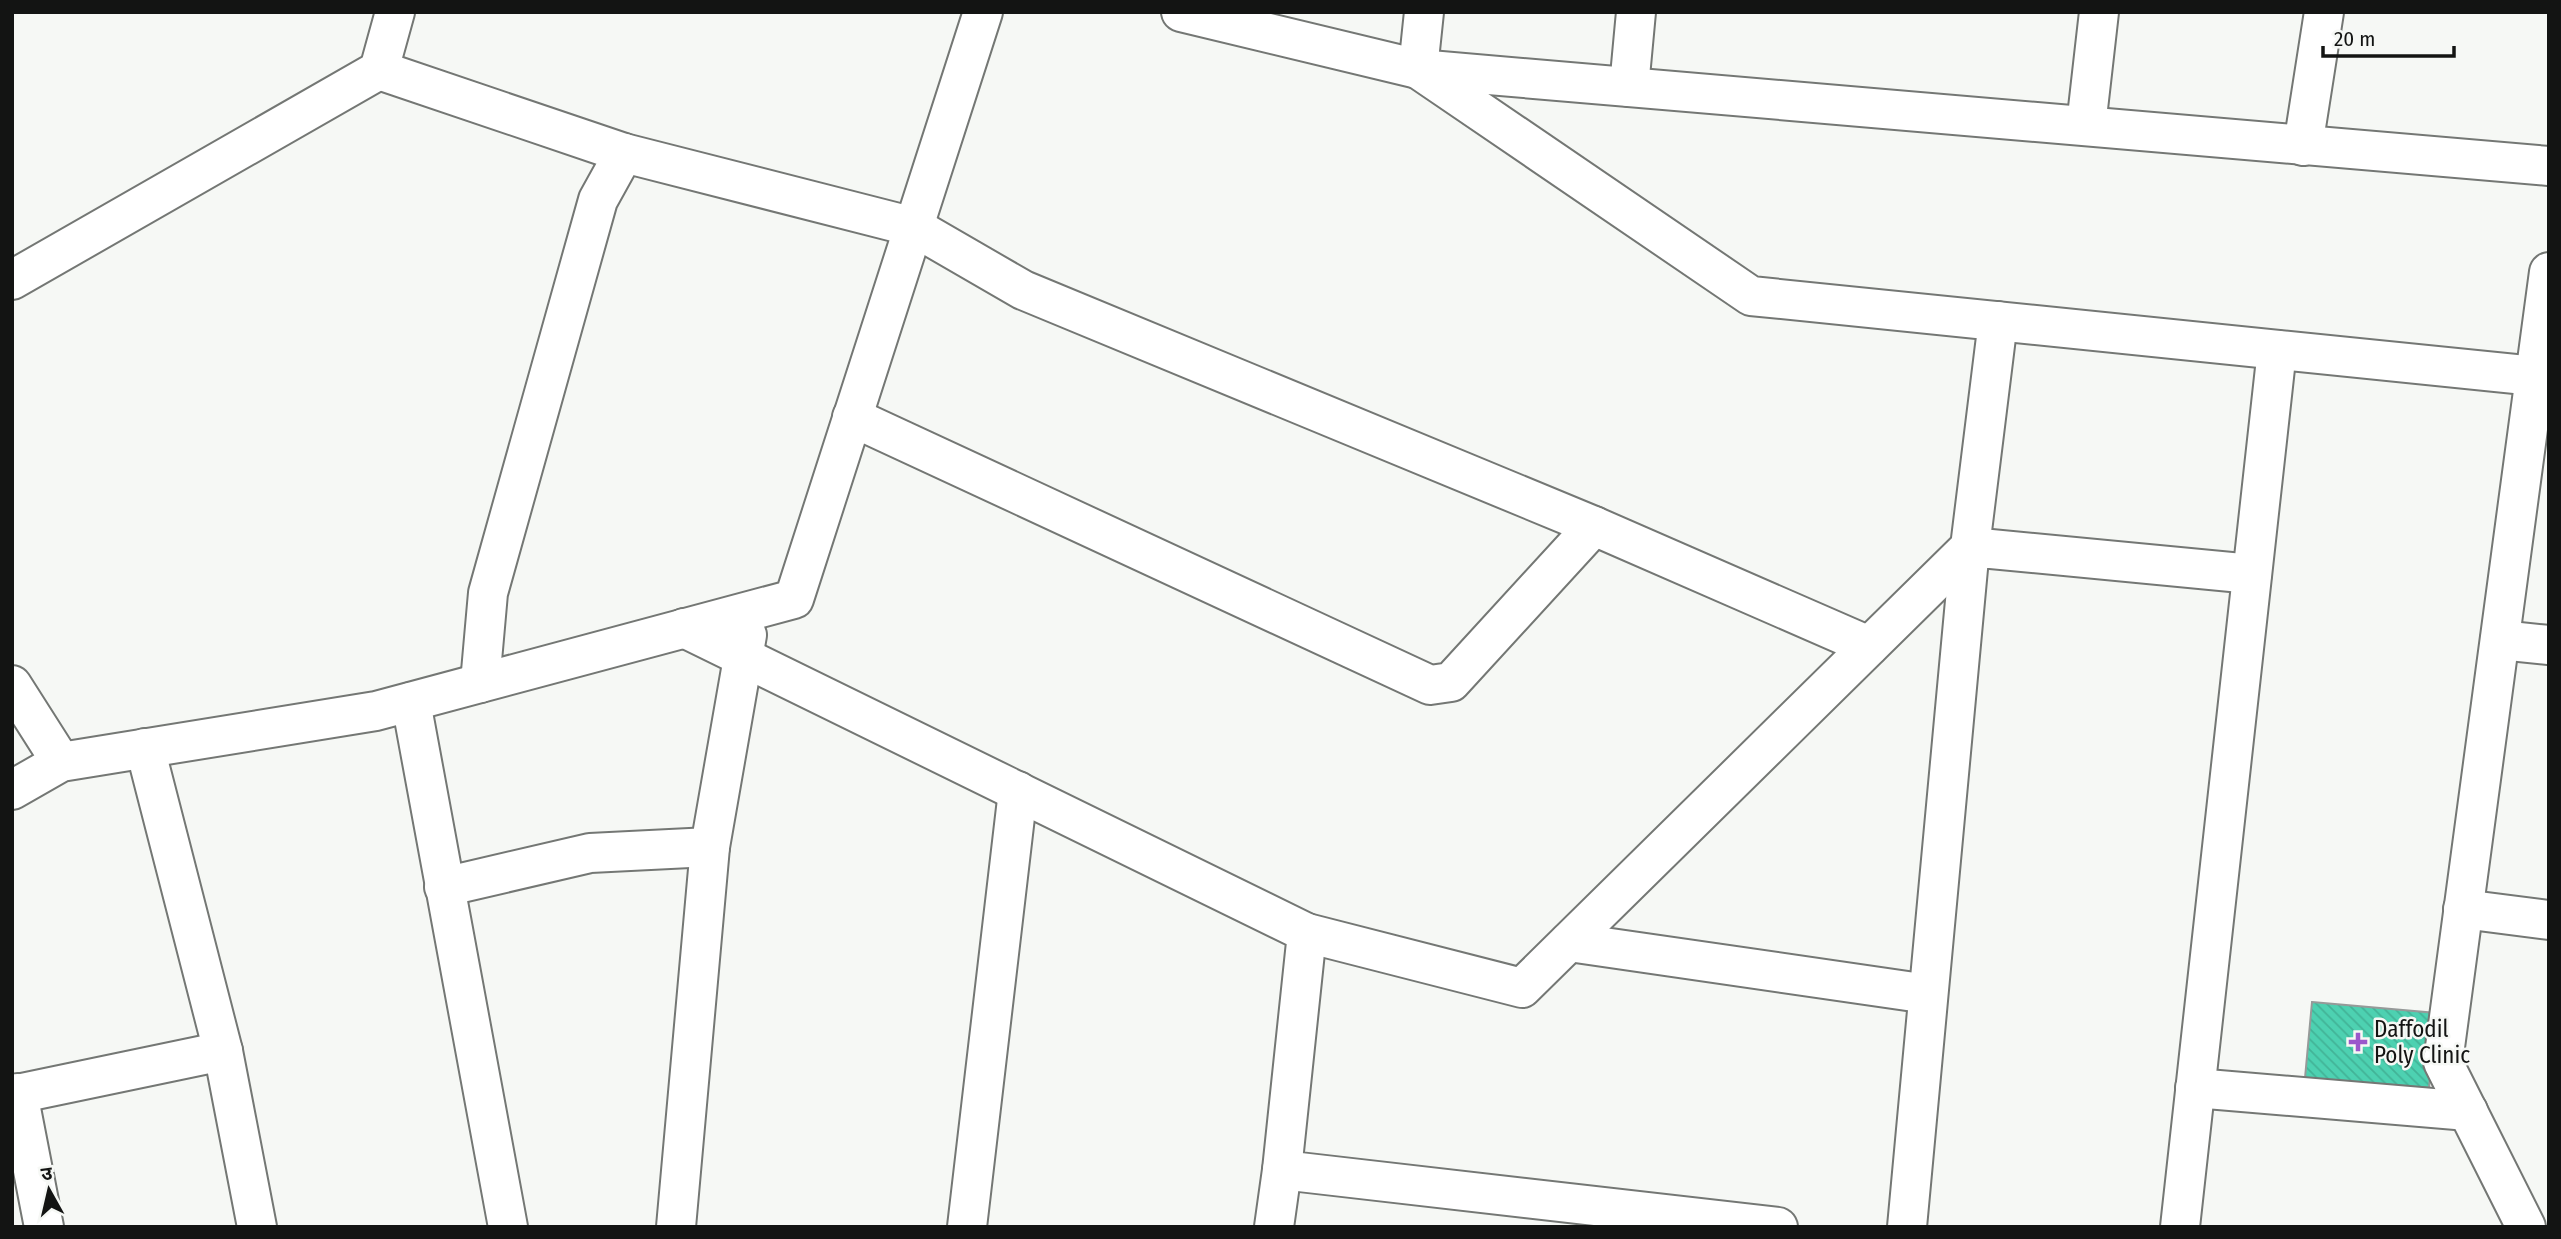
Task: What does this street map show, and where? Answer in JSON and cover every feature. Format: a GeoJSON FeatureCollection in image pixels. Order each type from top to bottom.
{"type":"FeatureCollection","features":[{"type":"Feature","properties":{"kind":"street"},"geometry":{"type":"LineString","coordinates":[[12,280],[379,70],[395,12]]}},
{"type":"Feature","properties":{"kind":"street"},"geometry":{"type":"LineString","coordinates":[[12,790],[61,762],[376,711],[794,599],[983,12]]}},
{"type":"Feature","properties":{"kind":"street"},"geometry":{"type":"LineString","coordinates":[[1181,12],[1418,69],[2549,166]]}},
{"type":"Feature","properties":{"kind":"street"},"geometry":{"type":"LineString","coordinates":[[1418,69],[1424,12]]}},
{"type":"Feature","properties":{"kind":"street"},"geometry":{"type":"LineString","coordinates":[[1629,87],[1636,12]]}},
{"type":"Feature","properties":{"kind":"street"},"geometry":{"type":"LineString","coordinates":[[2086,127],[2099,12]]}},
{"type":"Feature","properties":{"kind":"street"},"geometry":{"type":"LineString","coordinates":[[2303,146],[2324,12]]}},
{"type":"Feature","properties":{"kind":"street"},"geometry":{"type":"LineString","coordinates":[[1418,69],[1751,296],[2535,376]]}},
{"type":"Feature","properties":{"kind":"street"},"geometry":{"type":"LineString","coordinates":[[379,70],[624,153],[914,227],[1023,290],[1594,526],[1869,646]]}},
{"type":"Feature","properties":{"kind":"street"},"geometry":{"type":"LineString","coordinates":[[480,683],[492,580],[598,200],[624,153]]}},
{"type":"Feature","properties":{"kind":"street"},"geometry":{"type":"LineString","coordinates":[[2526,1227],[2443,1062],[2549,272]]}},
{"type":"Feature","properties":{"kind":"street"},"geometry":{"type":"LineString","coordinates":[[1907,1227],[1970,547],[1998,321]]}},
{"type":"Feature","properties":{"kind":"street"},"geometry":{"type":"LineString","coordinates":[[2180,1227],[2277,350]]}},
{"type":"Feature","properties":{"kind":"street"},"geometry":{"type":"LineString","coordinates":[[852,417],[1430,685],[1451,682],[1594,526]]}},
{"type":"Feature","properties":{"kind":"street"},"geometry":{"type":"LineString","coordinates":[[684,628],[1307,933],[1522,988],[1970,547],[2252,574]]}},
{"type":"Feature","properties":{"kind":"street"},"geometry":{"type":"LineString","coordinates":[[676,1227],[710,847],[745,658],[749,611]]}},
{"type":"Feature","properties":{"kind":"street"},"geometry":{"type":"LineString","coordinates":[[2500,640],[2549,645]]}},
{"type":"Feature","properties":{"kind":"street"},"geometry":{"type":"LineString","coordinates":[[12,685],[61,762]]}},
{"type":"Feature","properties":{"kind":"street"},"geometry":{"type":"LineString","coordinates":[[411,702],[508,1227]]}},
{"type":"Feature","properties":{"kind":"street"},"geometry":{"type":"LineString","coordinates":[[145,748],[223,1051],[257,1227]]}},
{"type":"Feature","properties":{"kind":"street"},"geometry":{"type":"LineString","coordinates":[[967,1227],[1018,792]]}},
{"type":"Feature","properties":{"kind":"street"},"geometry":{"type":"LineString","coordinates":[[444,887],[590,853],[710,847]]}},
{"type":"Feature","properties":{"kind":"street"},"geometry":{"type":"LineString","coordinates":[[2463,909],[2549,920]]}},
{"type":"Feature","properties":{"kind":"street"},"geometry":{"type":"LineString","coordinates":[[1274,1227],[1307,933]]}},
{"type":"Feature","properties":{"kind":"street"},"geometry":{"type":"LineString","coordinates":[[1569,942],[1928,994]]}},
{"type":"Feature","properties":{"kind":"street"},"geometry":{"type":"LineString","coordinates":[[44,1227],[15,1094],[223,1051]]}},
{"type":"Feature","properties":{"kind":"street"},"geometry":{"type":"LineString","coordinates":[[2195,1088],[2468,1111]]}},
{"type":"Feature","properties":{"kind":"street"},"geometry":{"type":"LineString","coordinates":[[1282,1170],[1778,1227]]}},
{"type":"Feature","properties":{"kind":"building"},"geometry":{"type":"Polygon","coordinates":[[[2312,1002],[2436,1013],[2429,1088],[2305,1078],[2312,1002]]]}},
{"type":"Feature","properties":{"kind":"place","name":"Daffodil Poly Clinic"},"geometry":{"type":"Point","coordinates":[2358,1042]}}]}
